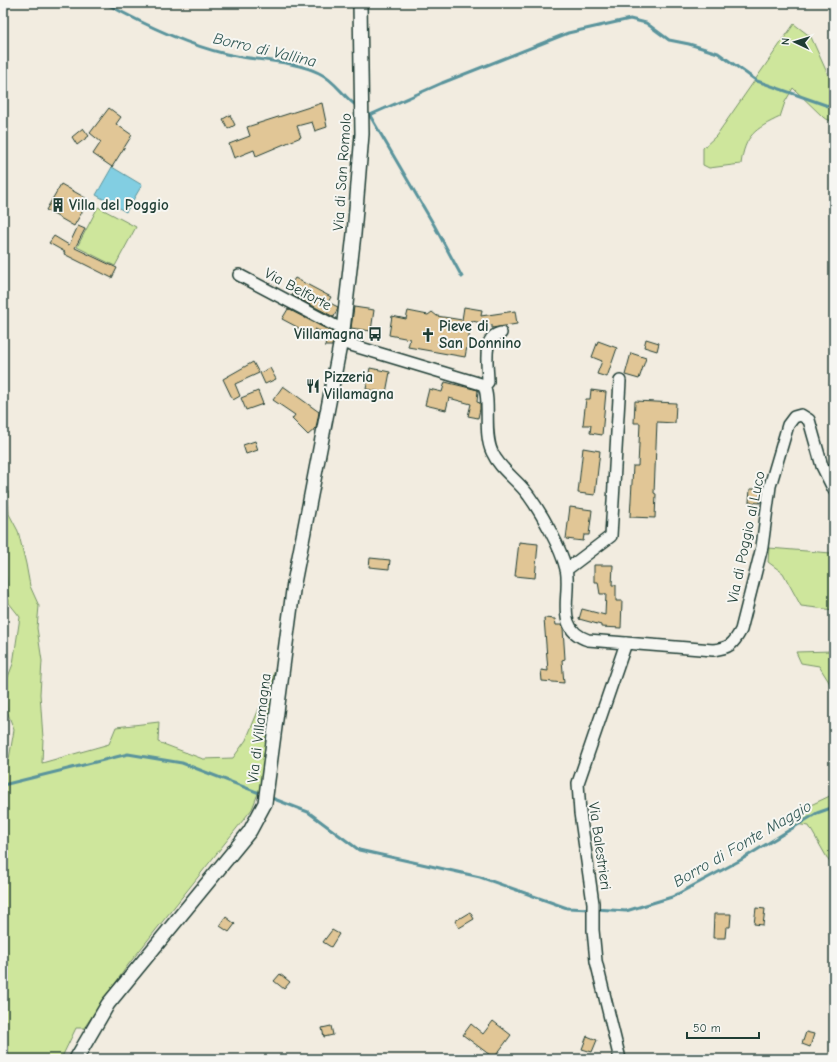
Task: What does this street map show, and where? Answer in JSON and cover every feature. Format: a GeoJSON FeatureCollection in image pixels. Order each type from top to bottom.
{"type":"FeatureCollection","features":[{"type":"Feature","properties":{"kind":"street","name":"Via di San Romolo"},"geometry":{"type":"LineString","coordinates":[[342,336],[354,234],[362,109],[360,3]]}},
{"type":"Feature","properties":{"kind":"street","name":"Via Belforte"},"geometry":{"type":"LineString","coordinates":[[238,275],[342,336],[484,386]]}},
{"type":"Feature","properties":{"kind":"street","name":"Via di Poggio al Luco"},"geometry":{"type":"LineString","coordinates":[[501,333],[492,336],[487,345],[488,382],[484,386],[487,430],[491,451],[498,463],[529,496],[560,551],[566,570],[567,582],[565,600],[567,619],[572,629],[579,637],[588,640],[713,650],[725,648],[735,642],[740,630],[762,547],[770,486],[788,425],[794,417],[801,415],[809,420],[822,466],[834,490]]}},
{"type":"Feature","properties":{"kind":"street","name":"Via di Villamagna"},"geometry":{"type":"LineString","coordinates":[[76,1059],[108,1004],[250,830],[266,797],[293,590],[342,336]]}},
{"type":"Feature","properties":{"kind":"street"},"geometry":{"type":"LineString","coordinates":[[566,570],[610,536],[620,381]]}},
{"type":"Feature","properties":{"kind":"street","name":"Via Balestrieri"},"geometry":{"type":"LineString","coordinates":[[620,1059],[596,961],[593,903],[580,813],[578,783],[626,643]]}},
{"type":"Feature","properties":{"kind":"green space"},"geometry":{"type":"Polygon","coordinates":[[[794,24],[811,37],[829,77],[834,83],[834,122],[824,118],[793,88],[785,102],[780,117],[764,125],[753,134],[745,146],[741,164],[709,168],[703,165],[703,148],[716,136],[794,24]]]}},
{"type":"Feature","properties":{"kind":"green space"},"geometry":{"type":"Polygon","coordinates":[[[98,207],[136,227],[115,266],[77,247],[98,207]]]}},
{"type":"Feature","properties":{"kind":"green space"},"geometry":{"type":"Polygon","coordinates":[[[3,479],[8,492],[9,514],[18,531],[30,586],[39,606],[37,628],[42,661],[40,694],[43,738],[42,763],[109,744],[116,727],[159,722],[158,742],[203,759],[233,758],[246,740],[276,668],[262,783],[252,809],[128,965],[84,1028],[76,1028],[61,1059],[3,1059],[3,766],[9,759],[14,730],[7,711],[4,687],[13,664],[20,617],[9,603],[6,577],[3,570],[3,479]]]}},
{"type":"Feature","properties":{"kind":"green space"},"geometry":{"type":"Polygon","coordinates":[[[769,548],[831,553],[834,548],[834,610],[801,606],[783,573],[768,562],[769,548]]]}},
{"type":"Feature","properties":{"kind":"green space"},"geometry":{"type":"Polygon","coordinates":[[[834,643],[834,703],[829,682],[819,666],[801,663],[796,652],[832,651],[834,643]]]}},
{"type":"Feature","properties":{"kind":"green space"},"geometry":{"type":"Polygon","coordinates":[[[834,794],[834,870],[809,826],[787,823],[796,812],[834,794]]]}},
{"type":"Feature","properties":{"kind":"water"},"geometry":{"type":"Polygon","coordinates":[[[112,167],[142,185],[126,212],[96,195],[112,167]]]}},
{"type":"Feature","properties":{"kind":"building"},"geometry":{"type":"Polygon","coordinates":[[[322,103],[327,127],[315,131],[312,122],[297,126],[301,137],[256,156],[254,150],[234,158],[229,144],[250,136],[247,127],[322,103]]]}},
{"type":"Feature","properties":{"kind":"building"},"geometry":{"type":"Polygon","coordinates":[[[109,108],[121,117],[116,124],[132,135],[112,167],[93,154],[101,142],[90,133],[109,108]]]}},
{"type":"Feature","properties":{"kind":"building"},"geometry":{"type":"Polygon","coordinates":[[[230,115],[235,125],[228,129],[223,119],[230,115]]]}},
{"type":"Feature","properties":{"kind":"building"},"geometry":{"type":"Polygon","coordinates":[[[83,128],[89,136],[77,145],[72,137],[83,128]]]}},
{"type":"Feature","properties":{"kind":"building","name":"Villa del Poggio"},"geometry":{"type":"Polygon","coordinates":[[[61,184],[89,200],[74,226],[46,210],[61,184]]]}},
{"type":"Feature","properties":{"kind":"building"},"geometry":{"type":"Polygon","coordinates":[[[78,226],[85,229],[75,248],[117,268],[112,278],[64,254],[65,252],[49,243],[54,236],[69,245],[78,226]]]}},
{"type":"Feature","properties":{"kind":"building"},"geometry":{"type":"Polygon","coordinates":[[[295,278],[331,297],[328,302],[338,307],[334,317],[292,295],[296,287],[291,284],[295,278]]]}},
{"type":"Feature","properties":{"kind":"building"},"geometry":{"type":"Polygon","coordinates":[[[354,307],[374,310],[371,331],[351,328],[354,307]]]}},
{"type":"Feature","properties":{"kind":"building"},"geometry":{"type":"Polygon","coordinates":[[[464,307],[482,310],[481,316],[515,311],[517,324],[492,328],[492,325],[472,321],[465,357],[408,347],[410,339],[389,335],[392,316],[406,319],[408,311],[428,315],[432,312],[437,316],[462,320],[464,307]]]}},
{"type":"Feature","properties":{"kind":"building"},"geometry":{"type":"Polygon","coordinates":[[[288,309],[334,333],[332,346],[325,346],[327,334],[315,329],[310,335],[297,329],[299,328],[282,319],[288,309]]]}},
{"type":"Feature","properties":{"kind":"building"},"geometry":{"type":"Polygon","coordinates":[[[646,339],[659,343],[657,351],[644,347],[646,339]]]}},
{"type":"Feature","properties":{"kind":"building"},"geometry":{"type":"Polygon","coordinates":[[[598,341],[617,348],[607,377],[597,374],[602,361],[592,357],[598,341]]]}},
{"type":"Feature","properties":{"kind":"building"},"geometry":{"type":"Polygon","coordinates":[[[631,353],[646,358],[639,379],[625,375],[631,353]]]}},
{"type":"Feature","properties":{"kind":"building"},"geometry":{"type":"Polygon","coordinates":[[[253,362],[259,373],[235,384],[240,396],[233,400],[223,379],[253,362]]]}},
{"type":"Feature","properties":{"kind":"building"},"geometry":{"type":"Polygon","coordinates":[[[270,368],[276,379],[265,384],[260,373],[270,368]]]}},
{"type":"Feature","properties":{"kind":"building"},"geometry":{"type":"Polygon","coordinates":[[[370,368],[390,372],[386,393],[366,389],[370,368]]]}},
{"type":"Feature","properties":{"kind":"building"},"geometry":{"type":"Polygon","coordinates":[[[445,382],[478,390],[477,402],[480,403],[480,409],[478,418],[468,416],[471,404],[449,398],[446,410],[425,405],[429,389],[442,392],[445,382]]]}},
{"type":"Feature","properties":{"kind":"building"},"geometry":{"type":"Polygon","coordinates":[[[283,386],[319,412],[316,428],[308,435],[292,419],[295,415],[273,400],[283,386]]]}},
{"type":"Feature","properties":{"kind":"building"},"geometry":{"type":"Polygon","coordinates":[[[591,390],[606,392],[602,435],[590,433],[591,425],[583,425],[586,399],[590,399],[591,390]]]}},
{"type":"Feature","properties":{"kind":"building"},"geometry":{"type":"Polygon","coordinates":[[[258,391],[263,404],[246,410],[241,398],[258,391]]]}},
{"type":"Feature","properties":{"kind":"building"},"geometry":{"type":"Polygon","coordinates":[[[635,401],[676,403],[675,423],[657,422],[654,493],[656,494],[655,518],[630,517],[633,466],[638,466],[640,423],[634,423],[635,401]]]}},
{"type":"Feature","properties":{"kind":"building"},"geometry":{"type":"Polygon","coordinates":[[[255,441],[258,450],[246,454],[243,445],[255,441]]]}},
{"type":"Feature","properties":{"kind":"building"},"geometry":{"type":"Polygon","coordinates":[[[583,448],[600,451],[595,495],[578,493],[583,448]]]}},
{"type":"Feature","properties":{"kind":"building"},"geometry":{"type":"Polygon","coordinates":[[[750,489],[760,489],[760,503],[749,502],[750,489]]]}},
{"type":"Feature","properties":{"kind":"building"},"geometry":{"type":"Polygon","coordinates":[[[570,507],[592,510],[589,535],[584,535],[583,541],[566,539],[570,507]]]}},
{"type":"Feature","properties":{"kind":"building"},"geometry":{"type":"Polygon","coordinates":[[[519,542],[538,544],[535,578],[515,576],[519,542]]]}},
{"type":"Feature","properties":{"kind":"building"},"geometry":{"type":"Polygon","coordinates":[[[370,558],[390,560],[389,569],[369,567],[370,558]]]}},
{"type":"Feature","properties":{"kind":"building"},"geometry":{"type":"Polygon","coordinates":[[[594,565],[613,565],[612,585],[616,585],[616,601],[622,601],[621,628],[601,627],[601,625],[579,619],[582,609],[605,615],[606,594],[600,594],[598,582],[594,582],[594,565]]]}},
{"type":"Feature","properties":{"kind":"building"},"geometry":{"type":"Polygon","coordinates":[[[544,618],[555,619],[556,625],[562,625],[563,628],[565,659],[562,660],[564,683],[542,681],[541,670],[548,671],[544,618]]]}},
{"type":"Feature","properties":{"kind":"building"},"geometry":{"type":"Polygon","coordinates":[[[756,908],[765,909],[763,925],[754,924],[756,908]]]}},
{"type":"Feature","properties":{"kind":"building"},"geometry":{"type":"Polygon","coordinates":[[[470,912],[474,919],[459,928],[455,921],[470,912]]]}},
{"type":"Feature","properties":{"kind":"building"},"geometry":{"type":"Polygon","coordinates":[[[714,914],[731,914],[730,927],[726,927],[725,938],[713,938],[714,914]]]}},
{"type":"Feature","properties":{"kind":"building"},"geometry":{"type":"Polygon","coordinates":[[[226,917],[235,924],[229,932],[220,926],[226,917]]]}},
{"type":"Feature","properties":{"kind":"building"},"geometry":{"type":"Polygon","coordinates":[[[332,930],[339,934],[331,947],[323,942],[332,930]]]}},
{"type":"Feature","properties":{"kind":"building"},"geometry":{"type":"Polygon","coordinates":[[[280,974],[290,982],[284,989],[274,981],[280,974]]]}},
{"type":"Feature","properties":{"kind":"building"},"geometry":{"type":"Polygon","coordinates":[[[493,1021],[511,1035],[494,1058],[463,1035],[471,1024],[483,1034],[493,1021]]]}},
{"type":"Feature","properties":{"kind":"building"},"geometry":{"type":"Polygon","coordinates":[[[331,1026],[333,1035],[324,1037],[322,1028],[331,1026]]]}},
{"type":"Feature","properties":{"kind":"building"},"geometry":{"type":"Polygon","coordinates":[[[806,1032],[814,1034],[810,1047],[802,1044],[806,1032]]]}},
{"type":"Feature","properties":{"kind":"building"},"geometry":{"type":"Polygon","coordinates":[[[587,1036],[597,1040],[592,1052],[582,1049],[587,1036]]]}},
{"type":"Feature","properties":{"kind":"waterway","name":"Borro di Vallina"},"geometry":{"type":"LineString","coordinates":[[105,3],[164,33],[210,50],[237,56],[286,63],[319,73],[330,80],[358,107]]}},
{"type":"Feature","properties":{"kind":"waterway"},"geometry":{"type":"LineString","coordinates":[[370,115],[442,83],[568,33],[630,19],[646,23],[669,40],[689,44],[718,53],[757,81],[834,108]]}},
{"type":"Feature","properties":{"kind":"waterway","name":"Borro di Vallina"},"geometry":{"type":"LineString","coordinates":[[369,114],[434,225],[462,277]]}},
{"type":"Feature","properties":{"kind":"waterway","name":"Borro di Fonte Maggio"},"geometry":{"type":"LineString","coordinates":[[3,785],[128,754],[182,763],[262,794]]}},
{"type":"Feature","properties":{"kind":"waterway","name":"Borro di Fonte Maggio"},"geometry":{"type":"LineString","coordinates":[[269,797],[308,812],[359,850],[480,877],[567,908],[590,909]]}},
{"type":"Feature","properties":{"kind":"waterway","name":"Borro di Fonte Maggio"},"geometry":{"type":"LineString","coordinates":[[596,909],[626,911],[672,897],[739,861],[817,813],[834,807]]}},
{"type":"Feature","properties":{"kind":"place","name":"Villa del Poggio"},"geometry":{"type":"Point","coordinates":[58,205]}},
{"type":"Feature","properties":{"kind":"place","name":"Villamagna"},"geometry":{"type":"Point","coordinates":[375,334]}},
{"type":"Feature","properties":{"kind":"place","name":"Pieve di San Donnino"},"geometry":{"type":"Point","coordinates":[428,335]}},
{"type":"Feature","properties":{"kind":"place","name":"Pizzeria Villamagna"},"geometry":{"type":"Point","coordinates":[313,386]}}]}
